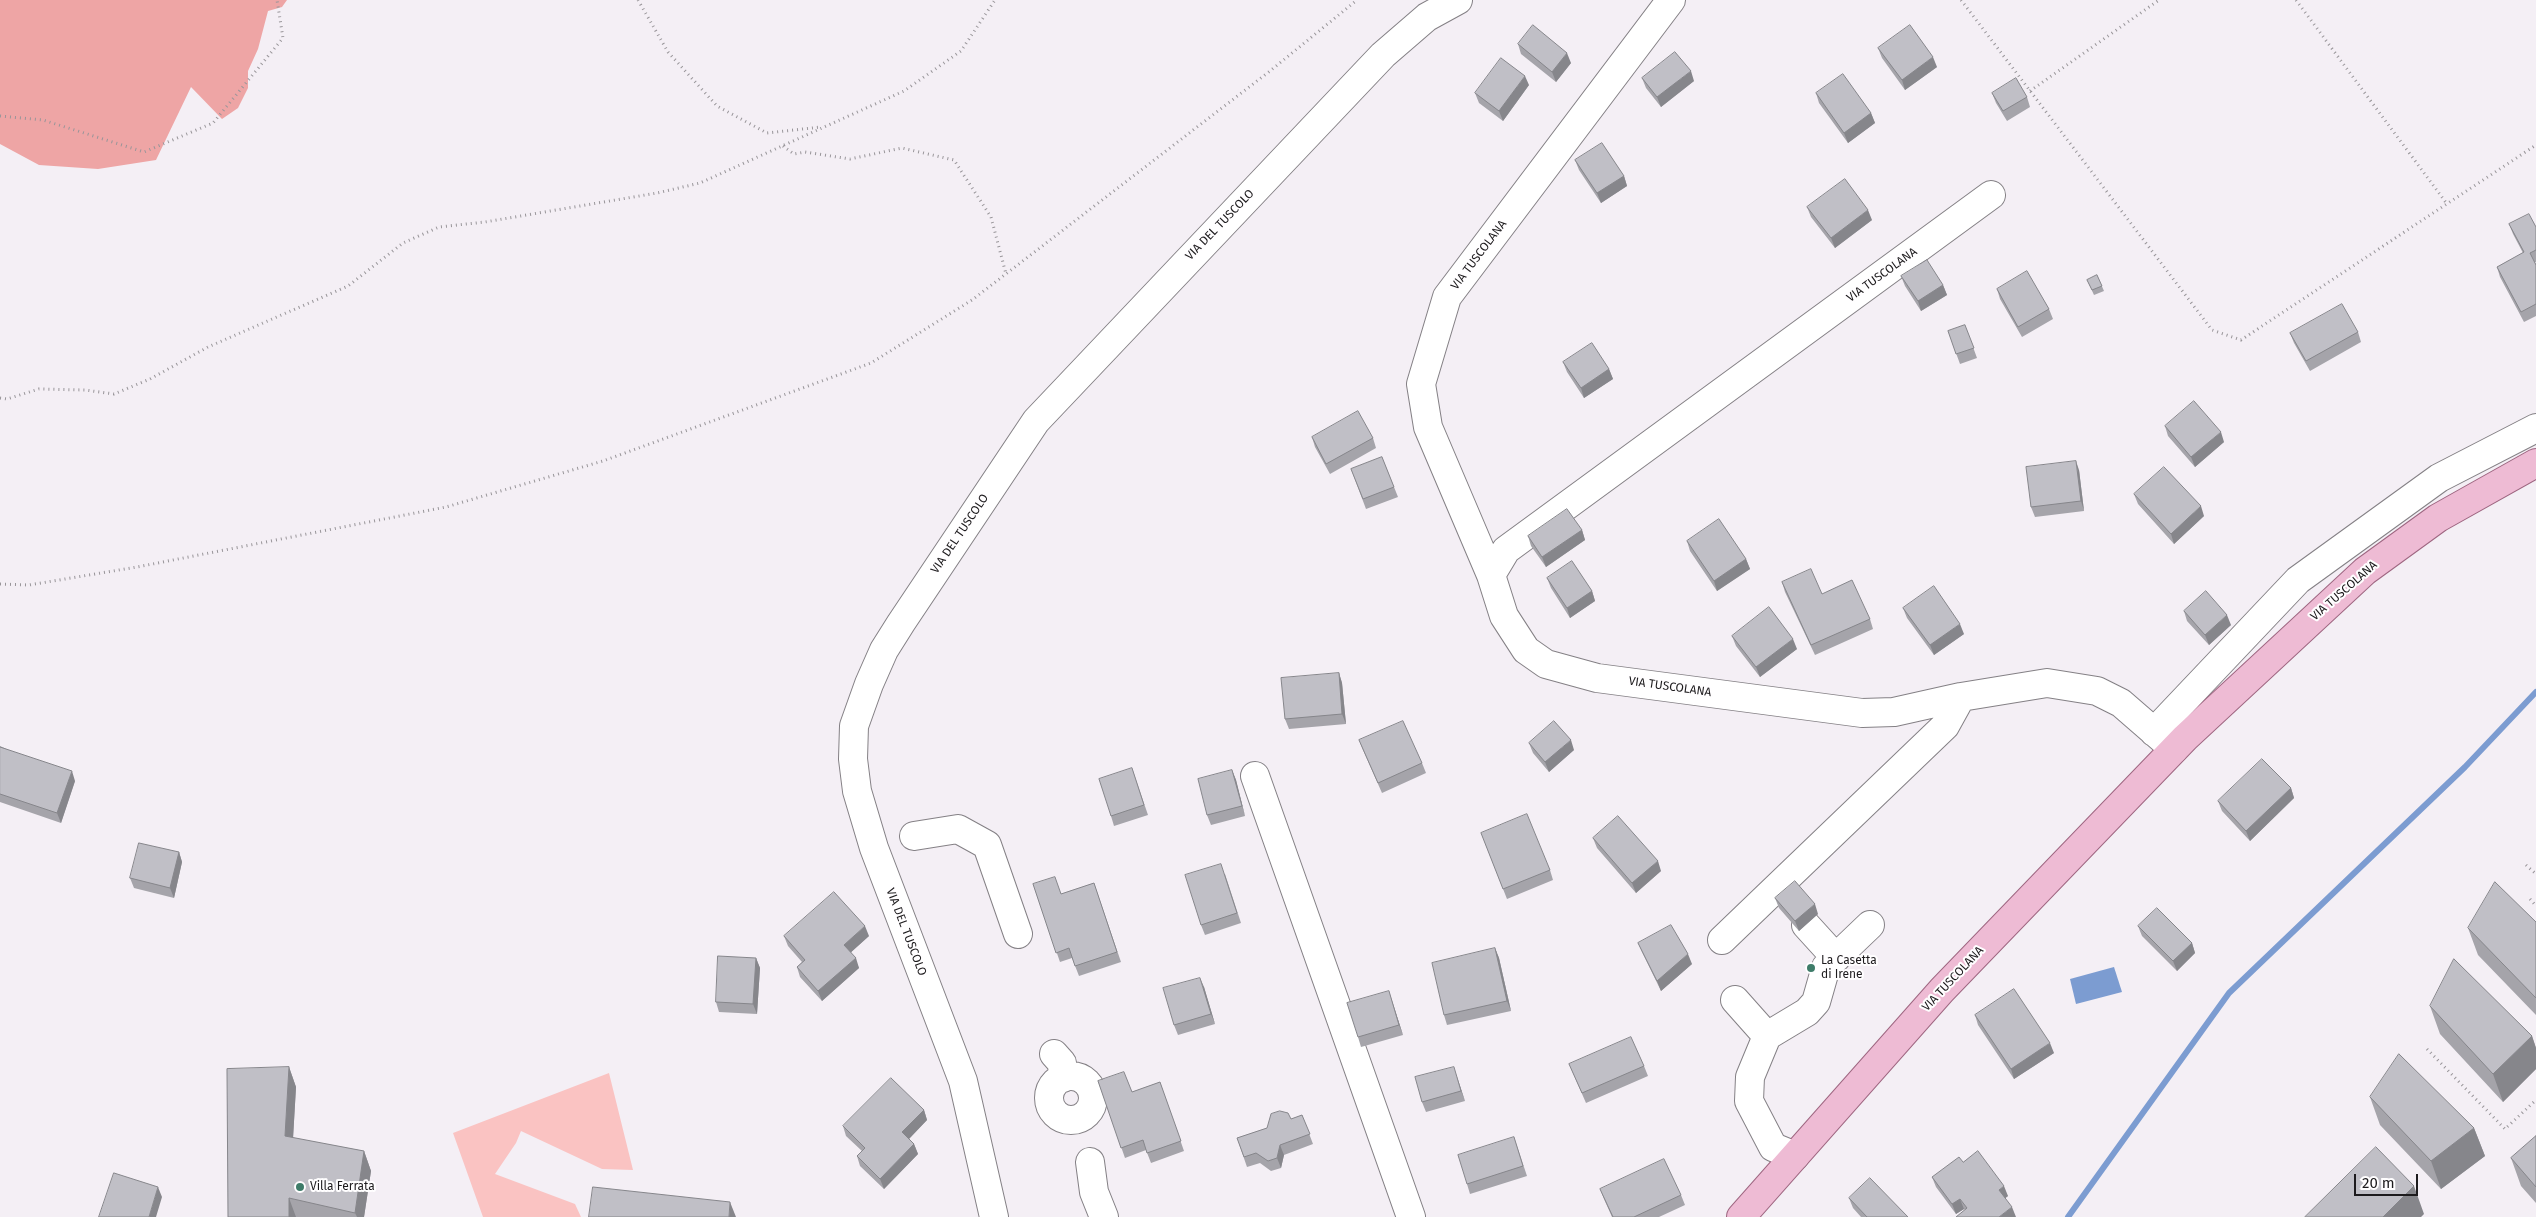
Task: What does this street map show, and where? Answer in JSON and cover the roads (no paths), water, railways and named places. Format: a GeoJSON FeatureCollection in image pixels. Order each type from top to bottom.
{"type":"FeatureCollection","features":[{"type":"Feature","properties":{"kind":"main road","name":"VIA TUSCOLANA"},"geometry":{"type":"LineString","coordinates":[[1741,1217],[2164,741],[2365,571],[2438,518],[2536,463]]}},
{"type":"Feature","properties":{"kind":"street","name":"VIA DEL TUSCOLO"},"geometry":{"type":"LineString","coordinates":[[994,1217],[963,1081],[874,848],[857,790],[853,759],[854,726],[869,684],[884,650],[901,623],[1036,420],[1383,55],[1427,17],[1458,0]]}},
{"type":"Feature","properties":{"kind":"street","name":"VIA TUSCOLANA"},"geometry":{"type":"LineString","coordinates":[[1670,0],[1447,297],[1421,384],[1428,427],[1491,575],[1504,616],[1526,650],[1546,664],[1606,679],[1862,713],[1894,712],[1962,697],[2047,683],[2097,691],[2121,704],[2164,741]]}},
{"type":"Feature","properties":{"kind":"street","name":"VIA TUSCOLANA"},"geometry":{"type":"LineString","coordinates":[[1491,575],[1506,550],[1991,195]]}},
{"type":"Feature","properties":{"kind":"street"},"geometry":{"type":"LineString","coordinates":[[2164,741],[2298,580],[2439,478],[2536,428]]}},
{"type":"Feature","properties":{"kind":"street"},"geometry":{"type":"LineString","coordinates":[[1722,940],[1945,726],[1962,697]]}},
{"type":"Feature","properties":{"kind":"street"},"geometry":{"type":"LineString","coordinates":[[1256,776],[1410,1217]]}},
{"type":"Feature","properties":{"kind":"street"},"geometry":{"type":"LineString","coordinates":[[914,836],[958,829],[987,845],[1018,934]]}},
{"type":"Feature","properties":{"kind":"street"},"geometry":{"type":"LineString","coordinates":[[1806,925],[1836,958]]}},
{"type":"Feature","properties":{"kind":"street"},"geometry":{"type":"LineString","coordinates":[[1795,1156],[1773,1147],[1750,1101],[1750,1077],[1766,1036],[1807,1012],[1816,1002],[1826,967],[1870,925]]}},
{"type":"Feature","properties":{"kind":"street"},"geometry":{"type":"LineString","coordinates":[[1735,1000],[1766,1036]]}},
{"type":"Feature","properties":{"kind":"street"},"geometry":{"type":"LineString","coordinates":[[1090,1162],[1094,1192],[1104,1217]]}},
{"type":"Feature","properties":{"kind":"water"},"geometry":{"type":"Polygon","coordinates":[[[2114,967],[2122,992],[2076,1004],[2070,979],[2114,967]]]}},
{"type":"Feature","properties":{"kind":"waterway"},"geometry":{"type":"LineString","coordinates":[[2068,1217],[2229,993],[2465,767],[2536,692]]}},
{"type":"Feature","properties":{"kind":"place","name":"La Casetta di Irene"},"geometry":{"type":"Point","coordinates":[1811,968]}},
{"type":"Feature","properties":{"kind":"place","name":"Villa Ferrata"},"geometry":{"type":"Point","coordinates":[300,1187]}}]}
